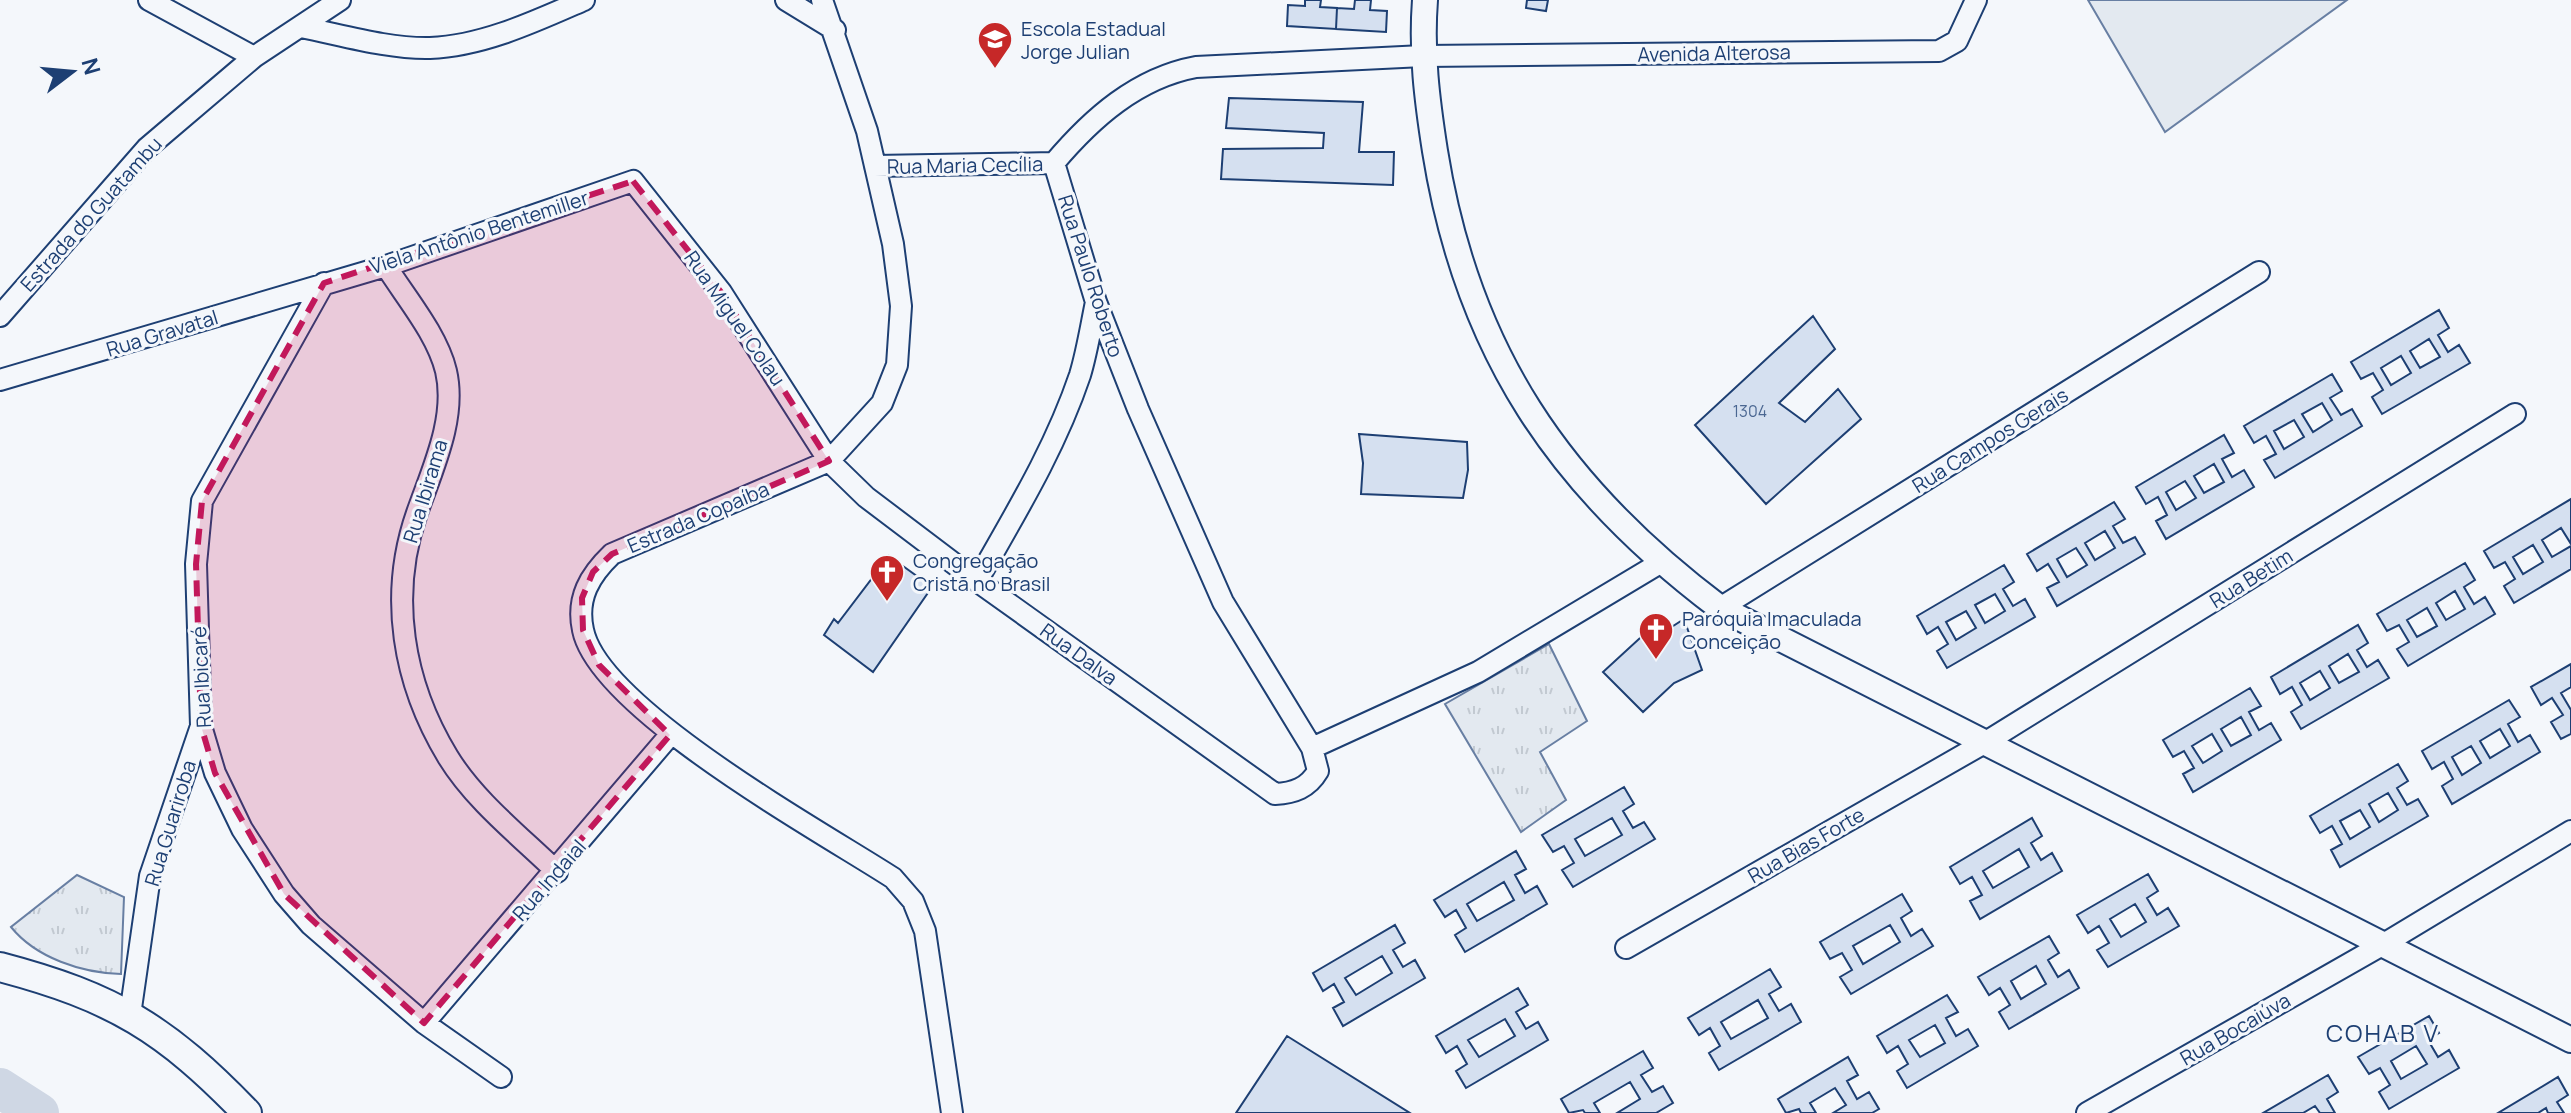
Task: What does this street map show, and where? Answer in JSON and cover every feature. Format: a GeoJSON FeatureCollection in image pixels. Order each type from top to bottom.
{"type":"FeatureCollection","features":[{"type":"Feature","properties":{"kind":"main road"},"geometry":{"type":"LineString","coordinates":[[0,967],[77,989],[158,1031],[198,1062],[247,1113]]}},
{"type":"Feature","properties":{"kind":"street"},"geometry":{"type":"LineString","coordinates":[[149,0],[254,57]]}},
{"type":"Feature","properties":{"kind":"street","name":"Estrada do Guatambu"},"geometry":{"type":"LineString","coordinates":[[0,316],[147,148],[254,57],[340,0]]}},
{"type":"Feature","properties":{"kind":"street"},"geometry":{"type":"LineString","coordinates":[[301,27],[427,48],[460,45],[492,37],[584,0]]}},
{"type":"Feature","properties":{"kind":"street"},"geometry":{"type":"LineString","coordinates":[[786,0],[835,30]]}},
{"type":"Feature","properties":{"kind":"street","name":"Estrada Copaíba"},"geometry":{"type":"LineString","coordinates":[[822,0],[835,30],[875,166],[893,244],[901,306],[897,365],[882,403],[829,461],[612,554],[593,572],[582,598],[583,630],[599,665],[670,735],[893,878],[913,901],[925,931],[952,1113]]}},
{"type":"Feature","properties":{"kind":"street"},"geometry":{"type":"LineString","coordinates":[[1425,0],[1424,86],[1452,241],[1477,315],[1514,390],[1569,465],[1660,563],[1720,608],[2571,1040]]}},
{"type":"Feature","properties":{"kind":"street","name":"Avenida Alterosa"},"geometry":{"type":"LineString","coordinates":[[1423,56],[1939,51],[1957,41],[1976,0]]}},
{"type":"Feature","properties":{"kind":"street"},"geometry":{"type":"LineString","coordinates":[[1054,163],[1084,128],[1138,87],[1167,72],[1196,67],[1423,56]]}},
{"type":"Feature","properties":{"kind":"street","name":"Rua Maria Cecília"},"geometry":{"type":"LineString","coordinates":[[875,166],[1054,163]]}},
{"type":"Feature","properties":{"kind":"street","name":"Rua Paulo Roberto"},"geometry":{"type":"LineString","coordinates":[[1054,163],[1096,302],[1138,409],[1223,602],[1312,748]]}},
{"type":"Feature","properties":{"kind":"street","name":"Rua Miguel Colau"},"geometry":{"type":"LineString","coordinates":[[633,181],[721,292],[829,461]]}},
{"type":"Feature","properties":{"kind":"street","name":"Viela Antônio Bentemiller"},"geometry":{"type":"LineString","coordinates":[[324,283],[386,266],[633,181]]}},
{"type":"Feature","properties":{"kind":"street","name":"Rua Ibirama"},"geometry":{"type":"LineString","coordinates":[[386,266],[435,344],[446,372],[447,409],[441,442],[411,531],[403,570],[403,634],[412,683],[449,758],[476,793],[557,872]]}},
{"type":"Feature","properties":{"kind":"street","name":"Rua Campos Gerais"},"geometry":{"type":"LineString","coordinates":[[1720,608],[2259,272]]}},
{"type":"Feature","properties":{"kind":"street","name":"Rua Gravatal"},"geometry":{"type":"LineString","coordinates":[[0,380],[324,283]]}},
{"type":"Feature","properties":{"kind":"street","name":"Rua Ibicaré"},"geometry":{"type":"LineString","coordinates":[[324,283],[202,501],[196,564],[201,726],[215,773],[242,829],[284,894],[311,925],[424,1023],[501,1077]]}},
{"type":"Feature","properties":{"kind":"street"},"geometry":{"type":"LineString","coordinates":[[977,581],[1037,477],[1065,415],[1081,371],[1096,302]]}},
{"type":"Feature","properties":{"kind":"street","name":"Rua Betim"},"geometry":{"type":"LineString","coordinates":[[1986,742],[2515,414]]}},
{"type":"Feature","properties":{"kind":"street","name":"Rua Dalva"},"geometry":{"type":"LineString","coordinates":[[829,461],[878,506],[977,581],[1275,794],[1291,793],[1313,779],[1318,771],[1312,748]]}},
{"type":"Feature","properties":{"kind":"street"},"geometry":{"type":"LineString","coordinates":[[1312,748],[1478,672],[1660,563]]}},
{"type":"Feature","properties":{"kind":"street","name":"Rua Guariroba"},"geometry":{"type":"LineString","coordinates":[[130,1015],[150,876],[201,726]]}},
{"type":"Feature","properties":{"kind":"street","name":"Rua Indaial"},"geometry":{"type":"LineString","coordinates":[[424,1023],[557,872],[670,735]]}},
{"type":"Feature","properties":{"kind":"street","name":"Rua Bias Forte"},"geometry":{"type":"LineString","coordinates":[[1626,948],[1986,742]]}},
{"type":"Feature","properties":{"kind":"street","name":"Rua Bocaiúva"},"geometry":{"type":"LineString","coordinates":[[2087,1113],[2382,945],[2571,831]]}},
{"type":"Feature","properties":{"kind":"highlighted area"},"geometry":{"type":"Polygon","coordinates":[[[633,181],[721,292],[829,461],[612,554],[593,572],[582,598],[583,630],[599,665],[670,735],[424,1023],[284,894],[215,773],[201,726],[196,564],[202,501],[324,283],[633,181]]]}},
{"type":"Feature","properties":{"kind":"green space"},"geometry":{"type":"Polygon","coordinates":[[[2088,0],[2347,0],[2165,132],[2088,0]]]}},
{"type":"Feature","properties":{"kind":"green space"},"geometry":{"type":"Polygon","coordinates":[[[1549,644],[1587,721],[1540,752],[1566,800],[1521,832],[1445,704],[1549,644]]]}},
{"type":"Feature","properties":{"kind":"green space"},"geometry":{"type":"Polygon","coordinates":[[[77,875],[124,897],[121,974],[91,971],[61,962],[33,947],[11,927],[77,875]]]}},
{"type":"Feature","properties":{"kind":"building"},"geometry":{"type":"Polygon","coordinates":[[[1305,0],[1321,0],[1320,7],[1337,8],[1336,29],[1287,26],[1288,5],[1305,6],[1305,0]]]}},
{"type":"Feature","properties":{"kind":"building"},"geometry":{"type":"Polygon","coordinates":[[[1355,0],[1371,0],[1370,10],[1387,11],[1386,32],[1336,29],[1337,8],[1354,9],[1355,0]]]}},
{"type":"Feature","properties":{"kind":"building"},"geometry":{"type":"Polygon","coordinates":[[[1527,0],[1548,0],[1546,11],[1526,8],[1527,0]]]}},
{"type":"Feature","properties":{"kind":"building"},"geometry":{"type":"Polygon","coordinates":[[[1229,98],[1363,102],[1359,152],[1394,152],[1393,185],[1221,179],[1223,149],[1323,148],[1324,133],[1226,128],[1229,98]]]}},
{"type":"Feature","properties":{"kind":"building"},"geometry":{"type":"Polygon","coordinates":[[[2439,310],[2449,328],[2438,335],[2448,352],[2459,345],[2470,363],[2382,414],[2372,397],[2383,390],[2373,373],[2361,379],[2351,362],[2439,310]],[[2429,339],[2410,351],[2420,368],[2440,357],[2429,339]],[[2401,356],[2381,368],[2391,385],[2411,373],[2401,356]]]}},
{"type":"Feature","properties":{"kind":"building"},"geometry":{"type":"Polygon","coordinates":[[[1813,316],[1835,349],[1779,403],[1805,422],[1838,389],[1861,419],[1766,504],[1695,425],[1813,316]]]}},
{"type":"Feature","properties":{"kind":"building"},"geometry":{"type":"Polygon","coordinates":[[[2332,374],[2342,391],[2330,398],[2341,415],[2352,409],[2362,426],[2275,478],[2264,460],[2276,454],[2266,436],[2254,443],[2244,426],[2332,374]],[[2322,403],[2302,414],[2313,432],[2332,420],[2322,403]],[[2294,420],[2274,431],[2284,449],[2304,437],[2294,420]]]}},
{"type":"Feature","properties":{"kind":"building"},"geometry":{"type":"Polygon","coordinates":[[[1359,434],[1467,442],[1468,470],[1463,498],[1361,494],[1363,463],[1359,434]]]}},
{"type":"Feature","properties":{"kind":"building"},"geometry":{"type":"Polygon","coordinates":[[[2224,435],[2234,453],[2222,459],[2232,477],[2244,470],[2254,487],[2166,539],[2156,521],[2167,515],[2158,497],[2146,504],[2136,487],[2224,435]],[[2214,464],[2194,476],[2204,493],[2224,482],[2214,464]],[[2185,481],[2166,492],[2176,510],[2196,498],[2185,481]]]}},
{"type":"Feature","properties":{"kind":"building"},"geometry":{"type":"Polygon","coordinates":[[[2571,499],[2571,544],[2561,528],[2542,540],[2552,557],[2571,546],[2571,569],[2514,603],[2504,586],[2515,579],[2505,562],[2494,568],[2484,551],[2571,499]],[[2533,545],[2513,557],[2523,574],[2543,562],[2533,545]]]}},
{"type":"Feature","properties":{"kind":"building"},"geometry":{"type":"Polygon","coordinates":[[[2114,502],[2125,519],[2113,526],[2123,543],[2135,537],[2145,554],[2057,606],[2047,588],[2059,582],[2048,564],[2037,571],[2027,554],[2114,502]],[[2105,531],[2085,543],[2095,560],[2115,548],[2105,531]],[[2076,548],[2057,559],[2067,577],[2087,565],[2076,548]]]}},
{"type":"Feature","properties":{"kind":"building","name":"Congregação Cristã no Brasil"},"geometry":{"type":"Polygon","coordinates":[[[889,556],[932,587],[873,672],[824,635],[834,619],[838,623],[889,556]]]}},
{"type":"Feature","properties":{"kind":"building"},"geometry":{"type":"Polygon","coordinates":[[[2465,563],[2475,580],[2464,587],[2474,604],[2485,597],[2495,614],[2408,666],[2397,649],[2409,642],[2399,625],[2387,631],[2377,614],[2465,563]],[[2455,591],[2436,603],[2446,620],[2465,609],[2455,591]],[[2427,608],[2407,620],[2417,637],[2437,626],[2427,608]]]}},
{"type":"Feature","properties":{"kind":"building"},"geometry":{"type":"Polygon","coordinates":[[[2004,565],[2014,582],[2003,589],[2013,606],[2025,599],[2035,617],[1947,668],[1937,651],[1948,644],[1938,627],[1927,634],[1917,616],[2004,565]],[[1995,594],[1975,605],[1985,623],[2005,611],[1995,594]],[[1966,611],[1946,622],[1956,640],[1976,628],[1966,611]]]}},
{"type":"Feature","properties":{"kind":"building","name":"Paróquia Imaculada Conceição"},"geometry":{"type":"Polygon","coordinates":[[[1684,619],[1702,670],[1674,683],[1643,712],[1603,672],[1652,627],[1670,628],[1684,619]]]}},
{"type":"Feature","properties":{"kind":"building"},"geometry":{"type":"Polygon","coordinates":[[[2358,625],[2368,643],[2357,650],[2367,667],[2378,660],[2389,678],[2301,729],[2291,712],[2302,705],[2292,687],[2280,694],[2271,677],[2358,625]],[[2348,654],[2329,666],[2339,683],[2359,672],[2348,654]],[[2320,671],[2300,683],[2310,700],[2330,688],[2320,671]]]}},
{"type":"Feature","properties":{"kind":"building"},"geometry":{"type":"Polygon","coordinates":[[[2571,664],[2571,687],[2561,693],[2571,710],[2571,734],[2561,739],[2551,722],[2563,715],[2552,698],[2541,705],[2531,687],[2571,664]]]}},
{"type":"Feature","properties":{"kind":"building"},"geometry":{"type":"Polygon","coordinates":[[[2250,688],[2261,706],[2249,712],[2259,730],[2271,723],[2281,740],[2193,792],[2183,774],[2194,768],[2184,751],[2173,757],[2163,740],[2250,688]],[[2241,717],[2221,729],[2231,746],[2251,735],[2241,717]],[[2212,734],[2192,746],[2203,763],[2222,751],[2212,734]]]}},
{"type":"Feature","properties":{"kind":"building"},"geometry":{"type":"Polygon","coordinates":[[[2509,700],[2520,717],[2508,724],[2518,742],[2530,735],[2540,752],[2452,804],[2442,786],[2453,779],[2444,762],[2432,769],[2422,751],[2509,700]],[[2500,729],[2480,741],[2490,758],[2510,746],[2500,729]],[[2471,746],[2452,757],[2462,775],[2481,763],[2471,746]]]}},
{"type":"Feature","properties":{"kind":"building"},"geometry":{"type":"Polygon","coordinates":[[[2398,764],[2408,781],[2397,788],[2407,805],[2418,799],[2428,816],[2340,867],[2331,850],[2342,844],[2332,826],[2320,833],[2310,816],[2398,764]],[[2388,793],[2369,804],[2379,822],[2398,810],[2388,793]],[[2360,810],[2340,821],[2350,839],[2370,827],[2360,810]]]}},
{"type":"Feature","properties":{"kind":"building"},"geometry":{"type":"Polygon","coordinates":[[[1624,787],[1634,804],[1623,811],[1633,828],[1644,822],[1655,839],[1573,887],[1562,870],[1574,863],[1564,846],[1553,852],[1542,835],[1624,787]],[[1612,818],[1575,839],[1585,856],[1622,835],[1612,818]]]}},
{"type":"Feature","properties":{"kind":"building"},"geometry":{"type":"Polygon","coordinates":[[[2032,818],[2042,836],[2031,843],[2041,860],[2052,853],[2062,871],[1980,919],[1970,901],[1982,895],[1972,877],[1960,884],[1950,867],[2032,818]],[[2019,849],[1983,871],[1993,888],[2029,867],[2019,849]]]}},
{"type":"Feature","properties":{"kind":"building"},"geometry":{"type":"Polygon","coordinates":[[[1516,851],[1526,869],[1515,875],[1525,893],[1537,886],[1547,904],[1465,952],[1455,935],[1466,928],[1456,910],[1445,917],[1434,900],[1516,851]],[[1504,882],[1467,904],[1477,921],[1514,900],[1504,882]]]}},
{"type":"Feature","properties":{"kind":"building"},"geometry":{"type":"Polygon","coordinates":[[[2148,874],[2158,891],[2147,898],[2157,915],[2168,908],[2179,926],[2108,967],[2097,950],[2109,943],[2099,926],[2088,933],[2077,915],[2148,874]],[[2135,904],[2110,919],[2121,937],[2146,922],[2135,904]]]}},
{"type":"Feature","properties":{"kind":"building"},"geometry":{"type":"Polygon","coordinates":[[[1902,894],[1912,911],[1901,918],[1911,936],[1922,929],[1933,946],[1851,994],[1840,977],[1852,970],[1842,953],[1830,959],[1820,942],[1902,894]],[[1890,925],[1853,946],[1863,964],[1900,942],[1890,925]]]}},
{"type":"Feature","properties":{"kind":"building"},"geometry":{"type":"Polygon","coordinates":[[[1395,925],[1405,943],[1393,950],[1403,967],[1415,960],[1425,978],[1343,1026],[1333,1008],[1344,1002],[1334,984],[1323,991],[1313,973],[1395,925]],[[1382,956],[1345,978],[1356,995],[1392,973],[1382,956]]]}},
{"type":"Feature","properties":{"kind":"building"},"geometry":{"type":"Polygon","coordinates":[[[2049,936],[2059,953],[2048,960],[2058,977],[2069,970],[2079,988],[2009,1029],[1999,1012],[2010,1005],[2000,988],[1989,995],[1978,977],[2049,936]],[[2036,966],[2011,981],[2021,999],[2046,984],[2036,966]]]}},
{"type":"Feature","properties":{"kind":"building"},"geometry":{"type":"Polygon","coordinates":[[[1770,969],[1781,987],[1769,994],[1779,1011],[1791,1004],[1801,1022],[1719,1070],[1709,1053],[1720,1046],[1710,1028],[1699,1035],[1688,1018],[1770,969]],[[1758,1000],[1721,1022],[1731,1039],[1768,1018],[1758,1000]]]}},
{"type":"Feature","properties":{"kind":"building"},"geometry":{"type":"Polygon","coordinates":[[[1518,988],[1528,1005],[1516,1012],[1526,1029],[1538,1022],[1548,1040],[1466,1088],[1456,1071],[1467,1064],[1457,1046],[1446,1053],[1436,1036],[1518,988]],[[1505,1019],[1468,1040],[1479,1057],[1515,1036],[1505,1019]]]}},
{"type":"Feature","properties":{"kind":"building"},"geometry":{"type":"Polygon","coordinates":[[[1947,995],[1958,1012],[1946,1018],[1956,1036],[1968,1029],[1978,1046],[1907,1088],[1897,1071],[1908,1064],[1898,1046],[1887,1053],[1877,1036],[1947,995]],[[1935,1025],[1909,1040],[1920,1057],[1945,1043],[1935,1025]]]}},
{"type":"Feature","properties":{"kind":"building"},"geometry":{"type":"Polygon","coordinates":[[[2429,1016],[2439,1033],[2428,1040],[2438,1057],[2449,1050],[2459,1068],[2389,1109],[2379,1092],[2390,1085],[2380,1068],[2369,1074],[2358,1057],[2429,1016]],[[2416,1046],[2391,1061],[2401,1079],[2427,1064],[2416,1046]]]}},
{"type":"Feature","properties":{"kind":"building"},"geometry":{"type":"Polygon","coordinates":[[[1287,1036],[1410,1113],[1236,1113],[1287,1036]]]}},
{"type":"Feature","properties":{"kind":"building"},"geometry":{"type":"Polygon","coordinates":[[[1643,1051],[1653,1068],[1641,1075],[1652,1092],[1663,1086],[1673,1103],[1656,1113],[1617,1113],[1640,1099],[1630,1082],[1594,1103],[1600,1113],[1585,1113],[1583,1110],[1569,1113],[1561,1099],[1643,1051]]]}},
{"type":"Feature","properties":{"kind":"building"},"geometry":{"type":"Polygon","coordinates":[[[1848,1057],[1858,1075],[1847,1081],[1857,1099],[1869,1092],[1879,1109],[1872,1113],[1833,1113],[1846,1105],[1835,1088],[1810,1103],[1816,1113],[1801,1113],[1799,1109],[1786,1113],[1778,1099],[1848,1057]]]}},
{"type":"Feature","properties":{"kind":"building"},"geometry":{"type":"Polygon","coordinates":[[[2328,1075],[2338,1092],[2327,1099],[2335,1113],[2320,1113],[2315,1106],[2303,1113],[2263,1113],[2328,1075]]]}},
{"type":"Feature","properties":{"kind":"building"},"geometry":{"type":"Polygon","coordinates":[[[2558,1077],[2568,1095],[2557,1102],[2564,1113],[2548,1113],[2546,1108],[2538,1113],[2498,1113],[2558,1077]]]}},
{"type":"Feature","properties":{"kind":"waterway"},"geometry":{"type":"LineString","coordinates":[[0,1088],[39,1113]]}},
{"type":"Feature","properties":{"kind":"place","name":"Escola Estadual Jorge Julian"},"geometry":{"type":"Point","coordinates":[995,70]}},
{"type":"Feature","properties":{"kind":"place","name":"Congregação Cristã no Brasil"},"geometry":{"type":"Point","coordinates":[887,603]}},
{"type":"Feature","properties":{"kind":"place","name":"Paróquia Imaculada Conceição"},"geometry":{"type":"Point","coordinates":[1656,661]}},
{"type":"Feature","properties":{"kind":"district","name":"COHAB V"},"geometry":{"type":"Point","coordinates":[2383,1032]}}]}
